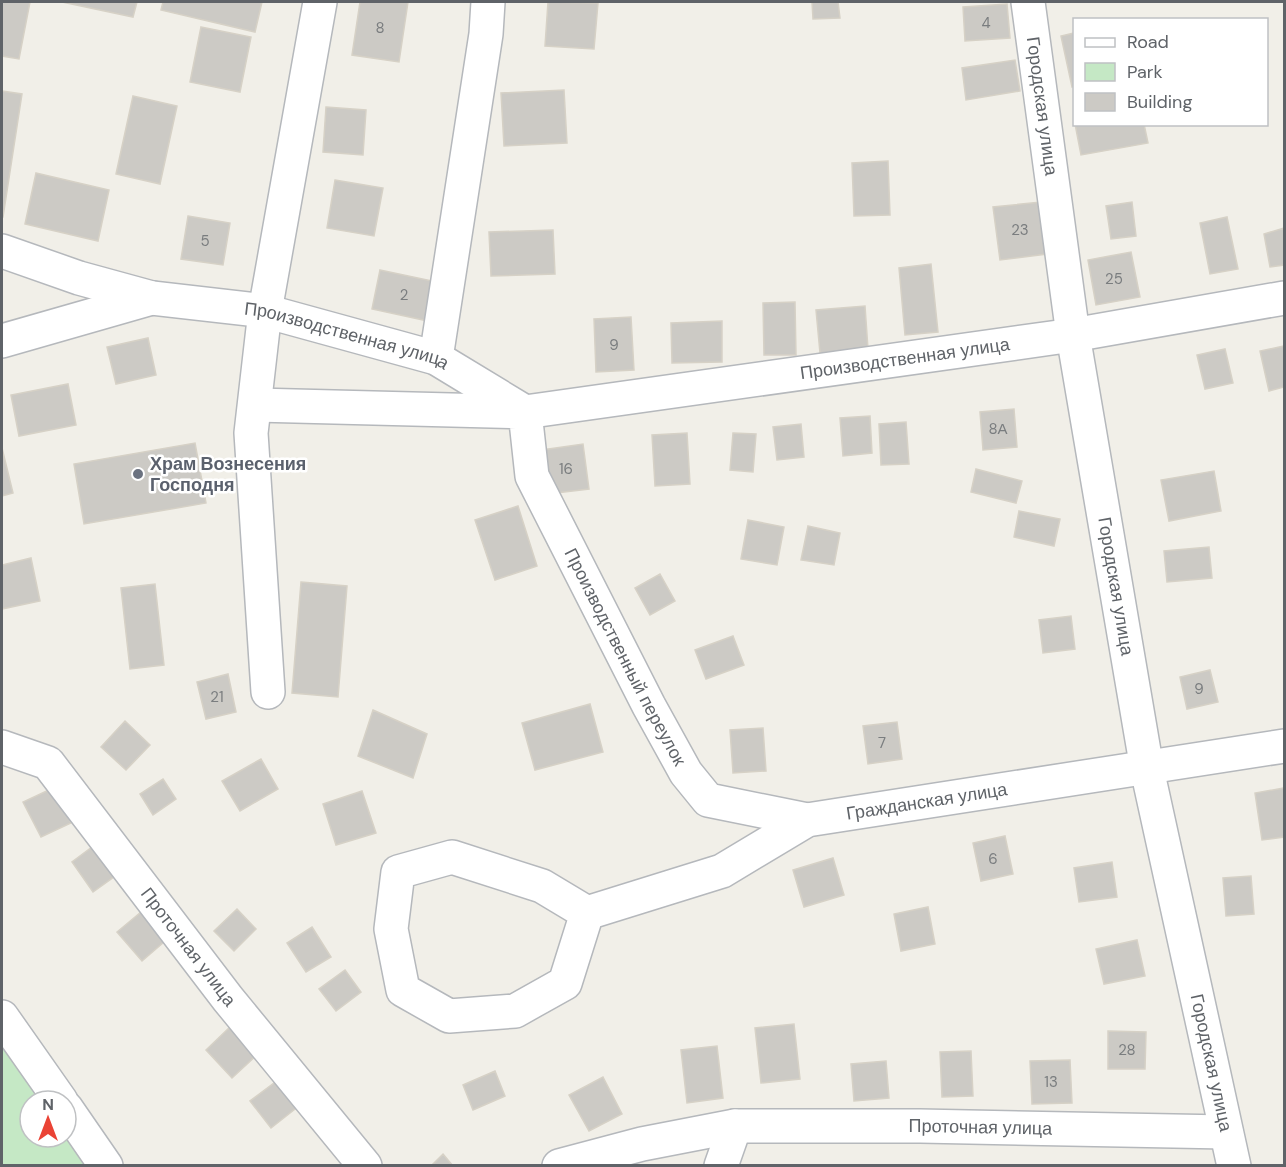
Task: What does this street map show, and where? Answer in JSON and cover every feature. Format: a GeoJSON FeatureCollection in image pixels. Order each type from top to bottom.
{"type":"FeatureCollection","features":[{"type":"Feature","properties":{"kind":"street"},"geometry":{"type":"LineString","coordinates":[[268,692],[251,433],[265,311],[320,2]]}},
{"type":"Feature","properties":{"kind":"street"},"geometry":{"type":"LineString","coordinates":[[436,358],[486,34],[488,2]]}},
{"type":"Feature","properties":{"kind":"street","name":"Городская улица"},"geometry":{"type":"LineString","coordinates":[[1028,2],[1073,335],[1147,769],[1234,1166]]}},
{"type":"Feature","properties":{"kind":"street","name":"Производственная улица"},"geometry":{"type":"LineString","coordinates":[[2,251],[79,278],[152,298],[265,311],[436,358],[525,412]]}},
{"type":"Feature","properties":{"kind":"street","name":"Производственная улица"},"geometry":{"type":"LineString","coordinates":[[2,341],[152,298]]}},
{"type":"Feature","properties":{"kind":"street","name":"Производственная улица"},"geometry":{"type":"LineString","coordinates":[[256,405],[525,412],[1073,335],[1284,298]]}},
{"type":"Feature","properties":{"kind":"street","name":"Производственный переулок"},"geometry":{"type":"LineString","coordinates":[[525,412],[532,476],[649,706],[686,773],[708,800],[807,820]]}},
{"type":"Feature","properties":{"kind":"street","name":"Гражданская улица"},"geometry":{"type":"LineString","coordinates":[[587,913],[722,871],[807,820],[1284,746]]}},
{"type":"Feature","properties":{"kind":"street","name":"Проточная улица"},"geometry":{"type":"LineString","coordinates":[[2,747],[48,763],[228,999],[365,1166]]}},
{"type":"Feature","properties":{"kind":"street"},"geometry":{"type":"LineString","coordinates":[[452,857],[542,886],[587,913],[565,983],[515,1011],[449,1016],[403,990],[391,929],[398,872],[452,857]]}},
{"type":"Feature","properties":{"kind":"street"},"geometry":{"type":"LineString","coordinates":[[2,1017],[53,1089]]}},
{"type":"Feature","properties":{"kind":"street"},"geometry":{"type":"LineString","coordinates":[[78,1125],[106,1166]]}},
{"type":"Feature","properties":{"kind":"street"},"geometry":{"type":"LineString","coordinates":[[721,1166],[735,1126]]}},
{"type":"Feature","properties":{"kind":"street","name":"Проточная улица"},"geometry":{"type":"LineString","coordinates":[[559,1166],[642,1144],[735,1126],[920,1126],[1226,1132]]}},
{"type":"Feature","properties":{"kind":"green space"},"geometry":{"type":"Polygon","coordinates":[[[2,1037],[40,1089],[18,1089],[18,1149],[77,1149],[92,1165],[2,1165],[2,1037]]]}},
{"type":"Feature","properties":{"kind":"building"},"geometry":{"type":"Polygon","coordinates":[[[2,2],[30,2],[19,59],[2,56],[2,2]]]}},
{"type":"Feature","properties":{"kind":"building"},"geometry":{"type":"Polygon","coordinates":[[[62,2],[137,2],[133,17],[62,2]]]}},
{"type":"Feature","properties":{"kind":"building"},"geometry":{"type":"Polygon","coordinates":[[[163,2],[262,2],[255,32],[161,10],[163,2]]]}},
{"type":"Feature","properties":{"kind":"building"},"geometry":{"type":"Polygon","coordinates":[[[360,2],[408,2],[399,62],[352,55],[360,2]]]}},
{"type":"Feature","properties":{"kind":"building"},"geometry":{"type":"Polygon","coordinates":[[[548,2],[598,3],[594,49],[545,46],[548,2]]]}},
{"type":"Feature","properties":{"kind":"building"},"geometry":{"type":"Polygon","coordinates":[[[812,2],[838,2],[840,18],[813,19],[812,2]]]}},
{"type":"Feature","properties":{"kind":"building"},"geometry":{"type":"Polygon","coordinates":[[[1007,4],[1010,38],[965,41],[963,7],[1007,4]]]}},
{"type":"Feature","properties":{"kind":"building"},"geometry":{"type":"Polygon","coordinates":[[[201,27],[251,37],[240,92],[190,82],[201,27]]]}},
{"type":"Feature","properties":{"kind":"building"},"geometry":{"type":"Polygon","coordinates":[[[1073,33],[1072,87],[1061,36],[1073,33]]]}},
{"type":"Feature","properties":{"kind":"building"},"geometry":{"type":"Polygon","coordinates":[[[1015,60],[1020,91],[966,100],[962,68],[1015,60]]]}},
{"type":"Feature","properties":{"kind":"building"},"geometry":{"type":"Polygon","coordinates":[[[564,90],[567,143],[504,146],[501,93],[564,90]]]}},
{"type":"Feature","properties":{"kind":"building"},"geometry":{"type":"Polygon","coordinates":[[[2,91],[22,94],[3,217],[2,217],[2,91]]]}},
{"type":"Feature","properties":{"kind":"building"},"geometry":{"type":"Polygon","coordinates":[[[133,96],[177,106],[160,184],[116,174],[133,96]]]}},
{"type":"Feature","properties":{"kind":"building"},"geometry":{"type":"Polygon","coordinates":[[[326,107],[366,110],[363,155],[323,152],[326,107]]]}},
{"type":"Feature","properties":{"kind":"building"},"geometry":{"type":"Polygon","coordinates":[[[1075,126],[1144,126],[1148,143],[1081,155],[1075,126]]]}},
{"type":"Feature","properties":{"kind":"building"},"geometry":{"type":"Polygon","coordinates":[[[888,161],[890,215],[854,216],[852,163],[888,161]]]}},
{"type":"Feature","properties":{"kind":"building"},"geometry":{"type":"Polygon","coordinates":[[[36,173],[109,190],[98,241],[25,224],[36,173]]]}},
{"type":"Feature","properties":{"kind":"building"},"geometry":{"type":"Polygon","coordinates":[[[335,180],[383,188],[374,236],[327,228],[335,180]]]}},
{"type":"Feature","properties":{"kind":"building"},"geometry":{"type":"Polygon","coordinates":[[[1041,202],[1047,254],[1000,260],[993,207],[1041,202]]]}},
{"type":"Feature","properties":{"kind":"building"},"geometry":{"type":"Polygon","coordinates":[[[1132,202],[1136,236],[1111,239],[1106,206],[1132,202]]]}},
{"type":"Feature","properties":{"kind":"building"},"geometry":{"type":"Polygon","coordinates":[[[188,216],[230,223],[223,265],[181,259],[188,216]]]}},
{"type":"Feature","properties":{"kind":"building"},"geometry":{"type":"Polygon","coordinates":[[[1227,217],[1238,269],[1210,274],[1200,223],[1227,217]]]}},
{"type":"Feature","properties":{"kind":"building"},"geometry":{"type":"Polygon","coordinates":[[[1284,228],[1284,265],[1270,267],[1264,234],[1284,228]]]}},
{"type":"Feature","properties":{"kind":"building"},"geometry":{"type":"Polygon","coordinates":[[[553,230],[555,274],[491,276],[489,232],[553,230]]]}},
{"type":"Feature","properties":{"kind":"building"},"geometry":{"type":"Polygon","coordinates":[[[1131,252],[1140,297],[1096,305],[1088,260],[1131,252]]]}},
{"type":"Feature","properties":{"kind":"building"},"geometry":{"type":"Polygon","coordinates":[[[931,264],[938,332],[905,335],[899,268],[931,264]]]}},
{"type":"Feature","properties":{"kind":"building"},"geometry":{"type":"Polygon","coordinates":[[[380,270],[437,282],[428,321],[372,309],[380,270]]]}},
{"type":"Feature","properties":{"kind":"building"},"geometry":{"type":"Polygon","coordinates":[[[795,302],[796,355],[764,355],[763,303],[795,302]]]}},
{"type":"Feature","properties":{"kind":"building"},"geometry":{"type":"Polygon","coordinates":[[[865,306],[868,349],[820,353],[816,310],[865,306]]]}},
{"type":"Feature","properties":{"kind":"building"},"geometry":{"type":"Polygon","coordinates":[[[631,317],[634,370],[596,372],[594,319],[631,317]]]}},
{"type":"Feature","properties":{"kind":"building"},"geometry":{"type":"Polygon","coordinates":[[[722,321],[722,362],[672,363],[671,323],[722,321]]]}},
{"type":"Feature","properties":{"kind":"building"},"geometry":{"type":"Polygon","coordinates":[[[148,338],[156,375],[116,384],[107,347],[148,338]]]}},
{"type":"Feature","properties":{"kind":"building"},"geometry":{"type":"Polygon","coordinates":[[[1284,346],[1284,387],[1269,391],[1260,351],[1284,346]]]}},
{"type":"Feature","properties":{"kind":"building"},"geometry":{"type":"Polygon","coordinates":[[[1225,349],[1233,383],[1205,389],[1197,355],[1225,349]]]}},
{"type":"Feature","properties":{"kind":"building"},"geometry":{"type":"Polygon","coordinates":[[[68,384],[76,425],[19,436],[11,395],[68,384]]]}},
{"type":"Feature","properties":{"kind":"building"},"geometry":{"type":"Polygon","coordinates":[[[1014,409],[1017,447],[983,450],[980,412],[1014,409]]]}},
{"type":"Feature","properties":{"kind":"building"},"geometry":{"type":"Polygon","coordinates":[[[870,416],[872,453],[843,456],[840,418],[870,416]]]}},
{"type":"Feature","properties":{"kind":"building"},"geometry":{"type":"Polygon","coordinates":[[[906,422],[909,464],[881,465],[879,424],[906,422]]]}},
{"type":"Feature","properties":{"kind":"building"},"geometry":{"type":"Polygon","coordinates":[[[801,424],[804,457],[777,460],[773,427],[801,424]]]}},
{"type":"Feature","properties":{"kind":"building"},"geometry":{"type":"Polygon","coordinates":[[[687,433],[690,484],[655,486],[652,435],[687,433]]]}},
{"type":"Feature","properties":{"kind":"building"},"geometry":{"type":"Polygon","coordinates":[[[733,433],[756,434],[753,472],[730,470],[733,433]]]}},
{"type":"Feature","properties":{"kind":"building","name":"Храм Вознесения Господня"},"geometry":{"type":"Polygon","coordinates":[[[195,443],[206,503],[84,524],[74,464],[195,443]]]}},
{"type":"Feature","properties":{"kind":"building"},"geometry":{"type":"Polygon","coordinates":[[[583,444],[589,489],[548,494],[542,450],[583,444]]]}},
{"type":"Feature","properties":{"kind":"building"},"geometry":{"type":"Polygon","coordinates":[[[2,448],[13,493],[2,496],[2,448]]]}},
{"type":"Feature","properties":{"kind":"building"},"geometry":{"type":"Polygon","coordinates":[[[976,469],[1022,481],[1016,503],[971,492],[976,469]]]}},
{"type":"Feature","properties":{"kind":"building"},"geometry":{"type":"Polygon","coordinates":[[[1214,471],[1221,511],[1169,521],[1161,480],[1214,471]]]}},
{"type":"Feature","properties":{"kind":"building"},"geometry":{"type":"Polygon","coordinates":[[[518,506],[537,566],[495,580],[475,520],[518,506]]]}},
{"type":"Feature","properties":{"kind":"building"},"geometry":{"type":"Polygon","coordinates":[[[1019,511],[1060,519],[1054,546],[1014,537],[1019,511]]]}},
{"type":"Feature","properties":{"kind":"building"},"geometry":{"type":"Polygon","coordinates":[[[748,520],[784,527],[777,565],[741,559],[748,520]]]}},
{"type":"Feature","properties":{"kind":"building"},"geometry":{"type":"Polygon","coordinates":[[[808,526],[840,533],[834,565],[801,560],[808,526]]]}},
{"type":"Feature","properties":{"kind":"building"},"geometry":{"type":"Polygon","coordinates":[[[1209,547],[1212,578],[1167,582],[1164,551],[1209,547]]]}},
{"type":"Feature","properties":{"kind":"building"},"geometry":{"type":"Polygon","coordinates":[[[31,558],[40,601],[2,609],[2,565],[31,558]]]}},
{"type":"Feature","properties":{"kind":"building"},"geometry":{"type":"Polygon","coordinates":[[[660,574],[675,601],[650,615],[635,588],[660,574]]]}},
{"type":"Feature","properties":{"kind":"building"},"geometry":{"type":"Polygon","coordinates":[[[301,582],[347,586],[338,697],[292,693],[301,582]]]}},
{"type":"Feature","properties":{"kind":"building"},"geometry":{"type":"Polygon","coordinates":[[[155,584],[164,665],[130,669],[121,588],[155,584]]]}},
{"type":"Feature","properties":{"kind":"building"},"geometry":{"type":"Polygon","coordinates":[[[1071,616],[1075,649],[1043,653],[1039,620],[1071,616]]]}},
{"type":"Feature","properties":{"kind":"building"},"geometry":{"type":"Polygon","coordinates":[[[733,636],[744,665],[706,679],[695,650],[733,636]]]}},
{"type":"Feature","properties":{"kind":"building"},"geometry":{"type":"Polygon","coordinates":[[[1210,670],[1218,702],[1187,709],[1180,677],[1210,670]]]}},
{"type":"Feature","properties":{"kind":"building"},"geometry":{"type":"Polygon","coordinates":[[[228,674],[236,712],[206,719],[197,682],[228,674]]]}},
{"type":"Feature","properties":{"kind":"building"},"geometry":{"type":"Polygon","coordinates":[[[590,704],[603,752],[535,770],[522,723],[590,704]]]}},
{"type":"Feature","properties":{"kind":"building"},"geometry":{"type":"Polygon","coordinates":[[[373,710],[427,734],[413,778],[358,756],[373,710]]]}},
{"type":"Feature","properties":{"kind":"building"},"geometry":{"type":"Polygon","coordinates":[[[125,721],[150,745],[126,770],[101,747],[125,721]]]}},
{"type":"Feature","properties":{"kind":"building"},"geometry":{"type":"Polygon","coordinates":[[[897,722],[902,759],[868,764],[863,726],[897,722]]]}},
{"type":"Feature","properties":{"kind":"building"},"geometry":{"type":"Polygon","coordinates":[[[763,728],[766,771],[733,773],[730,730],[763,728]]]}},
{"type":"Feature","properties":{"kind":"building"},"geometry":{"type":"Polygon","coordinates":[[[261,759],[278,789],[240,811],[222,781],[261,759]]]}},
{"type":"Feature","properties":{"kind":"building"},"geometry":{"type":"Polygon","coordinates":[[[163,779],[176,799],[153,815],[140,794],[163,779]]]}},
{"type":"Feature","properties":{"kind":"building"},"geometry":{"type":"Polygon","coordinates":[[[53,788],[71,823],[41,837],[23,802],[53,788]]]}},
{"type":"Feature","properties":{"kind":"building"},"geometry":{"type":"Polygon","coordinates":[[[1284,788],[1284,837],[1262,840],[1255,793],[1284,788]]]}},
{"type":"Feature","properties":{"kind":"building"},"geometry":{"type":"Polygon","coordinates":[[[362,791],[376,833],[336,845],[323,804],[362,791]]]}},
{"type":"Feature","properties":{"kind":"building"},"geometry":{"type":"Polygon","coordinates":[[[1005,836],[1013,874],[981,881],[973,843],[1005,836]]]}},
{"type":"Feature","properties":{"kind":"building"},"geometry":{"type":"Polygon","coordinates":[[[96,844],[118,874],[93,892],[72,862],[96,844]]]}},
{"type":"Feature","properties":{"kind":"building"},"geometry":{"type":"Polygon","coordinates":[[[833,858],[844,895],[804,907],[793,870],[833,858]]]}},
{"type":"Feature","properties":{"kind":"building"},"geometry":{"type":"Polygon","coordinates":[[[1112,862],[1117,897],[1079,902],[1074,868],[1112,862]]]}},
{"type":"Feature","properties":{"kind":"building"},"geometry":{"type":"Polygon","coordinates":[[[1251,876],[1254,914],[1226,916],[1223,878],[1251,876]]]}},
{"type":"Feature","properties":{"kind":"building"},"geometry":{"type":"Polygon","coordinates":[[[147,907],[171,936],[142,961],[117,932],[147,907]]]}},
{"type":"Feature","properties":{"kind":"building"},"geometry":{"type":"Polygon","coordinates":[[[928,907],[935,944],[901,951],[894,914],[928,907]]]}},
{"type":"Feature","properties":{"kind":"building"},"geometry":{"type":"Polygon","coordinates":[[[237,909],[256,929],[234,951],[214,931],[237,909]]]}},
{"type":"Feature","properties":{"kind":"building"},"geometry":{"type":"Polygon","coordinates":[[[312,927],[331,957],[306,972],[287,943],[312,927]]]}},
{"type":"Feature","properties":{"kind":"building"},"geometry":{"type":"Polygon","coordinates":[[[1137,940],[1145,976],[1104,984],[1096,949],[1137,940]]]}},
{"type":"Feature","properties":{"kind":"building"},"geometry":{"type":"Polygon","coordinates":[[[345,970],[361,992],[336,1011],[319,989],[345,970]]]}},
{"type":"Feature","properties":{"kind":"building"},"geometry":{"type":"Polygon","coordinates":[[[794,1024],[800,1079],[761,1083],[755,1028],[794,1024]]]}},
{"type":"Feature","properties":{"kind":"building"},"geometry":{"type":"Polygon","coordinates":[[[232,1025],[259,1053],[232,1078],[206,1050],[232,1025]]]}},
{"type":"Feature","properties":{"kind":"building"},"geometry":{"type":"Polygon","coordinates":[[[1108,1031],[1146,1032],[1145,1069],[1108,1069],[1108,1031]]]}},
{"type":"Feature","properties":{"kind":"building"},"geometry":{"type":"Polygon","coordinates":[[[717,1046],[723,1098],[687,1103],[681,1050],[717,1046]]]}},
{"type":"Feature","properties":{"kind":"building"},"geometry":{"type":"Polygon","coordinates":[[[971,1051],[973,1096],[942,1097],[940,1052],[971,1051]]]}},
{"type":"Feature","properties":{"kind":"building"},"geometry":{"type":"Polygon","coordinates":[[[1070,1060],[1072,1103],[1032,1104],[1030,1061],[1070,1060]]]}},
{"type":"Feature","properties":{"kind":"building"},"geometry":{"type":"Polygon","coordinates":[[[886,1061],[889,1098],[854,1101],[851,1064],[886,1061]]]}},
{"type":"Feature","properties":{"kind":"building"},"geometry":{"type":"Polygon","coordinates":[[[495,1071],[505,1096],[473,1110],[463,1085],[495,1071]]]}},
{"type":"Feature","properties":{"kind":"building"},"geometry":{"type":"Polygon","coordinates":[[[603,1077],[622,1114],[589,1131],[569,1095],[603,1077]]]}},
{"type":"Feature","properties":{"kind":"building"},"geometry":{"type":"Polygon","coordinates":[[[278,1080],[299,1106],[271,1128],[250,1101],[278,1080]]]}},
{"type":"Feature","properties":{"kind":"building"},"geometry":{"type":"Polygon","coordinates":[[[443,1154],[453,1166],[431,1166],[443,1154]]]}},
{"type":"Feature","properties":{"kind":"place","name":"Храм Вознесения Господня"},"geometry":{"type":"Point","coordinates":[138,474]}}]}
